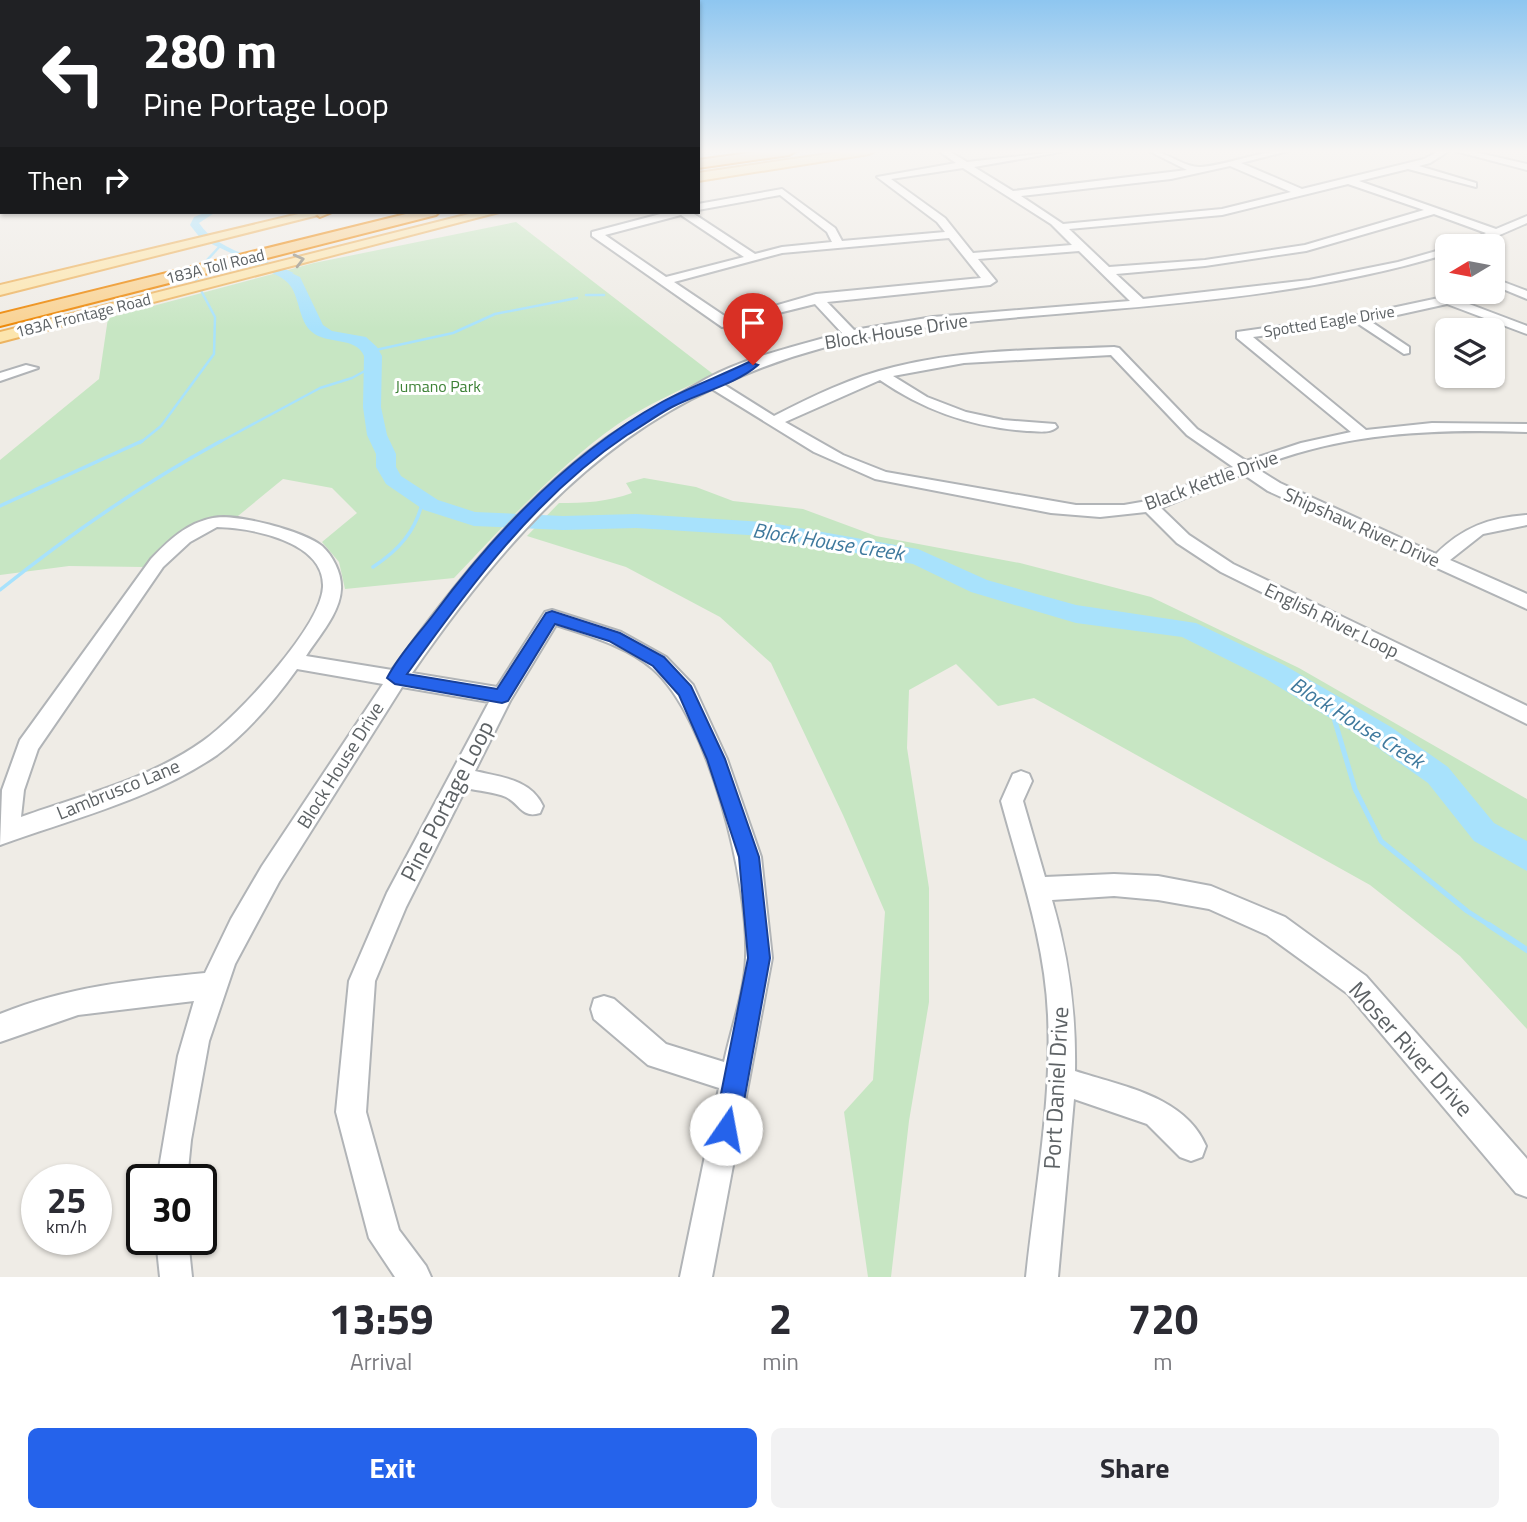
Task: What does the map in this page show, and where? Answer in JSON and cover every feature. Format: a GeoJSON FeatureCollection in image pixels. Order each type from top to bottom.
{"type":"FeatureCollection","features":[{"type":"Feature","properties":{"kind":"highway","name":"183A Toll Road"},"geometry":{"type":"LineString","coordinates":[[0,302],[81,299],[365,214]]}},
{"type":"Feature","properties":{"kind":"highway","name":"183A Toll Road"},"geometry":{"type":"LineString","coordinates":[[0,320],[429,217]]}},
{"type":"Feature","properties":{"kind":"main road"},"geometry":{"type":"LineString","coordinates":[[0,290],[315,214]]}},
{"type":"Feature","properties":{"kind":"main road"},"geometry":{"type":"LineString","coordinates":[[429,217],[467,214]]}},
{"type":"Feature","properties":{"kind":"main road","name":"183A Frontage Road"},"geometry":{"type":"LineString","coordinates":[[0,337],[81,299]]}},
{"type":"Feature","properties":{"kind":"street"},"geometry":{"type":"LineString","coordinates":[[806,211],[831,230],[838,243]]}},
{"type":"Feature","properties":{"kind":"street"},"geometry":{"type":"LineString","coordinates":[[671,214],[596,234],[727,324],[816,298],[990,281],[954,234],[928,211]]}},
{"type":"Feature","properties":{"kind":"street"},"geometry":{"type":"LineString","coordinates":[[1036,211],[1084,247],[1140,303]]}},
{"type":"Feature","properties":{"kind":"street"},"geometry":{"type":"LineString","coordinates":[[1061,227],[1228,211]]}},
{"type":"Feature","properties":{"kind":"street"},"geometry":{"type":"LineString","coordinates":[[1109,271],[1205,263],[1306,248],[1433,211],[1498,233],[1527,219]]}},
{"type":"Feature","properties":{"kind":"street"},"geometry":{"type":"LineString","coordinates":[[687,214],[751,256]]}},
{"type":"Feature","properties":{"kind":"street"},"geometry":{"type":"LineString","coordinates":[[665,281],[751,256],[838,243],[954,234]]}},
{"type":"Feature","properties":{"kind":"street"},"geometry":{"type":"LineString","coordinates":[[972,256],[1084,247]]}},
{"type":"Feature","properties":{"kind":"street","name":"Block House Drive"},"geometry":{"type":"LineString","coordinates":[[174,1164],[190,1064],[212,986],[239,928],[395,678],[471,575],[511,530],[582,465],[640,420],[711,382],[775,356],[851,335],[954,320],[1308,286],[1433,256]]}},
{"type":"Feature","properties":{"kind":"street"},"geometry":{"type":"LineString","coordinates":[[1505,286],[1527,295]]}},
{"type":"Feature","properties":{"kind":"street"},"geometry":{"type":"LineString","coordinates":[[816,298],[851,335]]}},
{"type":"Feature","properties":{"kind":"street","name":"Spotted Eagle Drive"},"geometry":{"type":"LineString","coordinates":[[1364,436],[1242,335],[1359,319],[1448,300],[1527,330]]}},
{"type":"Feature","properties":{"kind":"street"},"geometry":{"type":"LineString","coordinates":[[1359,319],[1404,350]]}},
{"type":"Feature","properties":{"kind":"street","name":"Shipshaw River Drive"},"geometry":{"type":"LineString","coordinates":[[883,375],[955,360],[1114,351],[1192,432],[1242,467],[1307,504],[1527,602]]}},
{"type":"Feature","properties":{"kind":"street"},"geometry":{"type":"LineString","coordinates":[[0,377],[31,368]]}},
{"type":"Feature","properties":{"kind":"street"},"geometry":{"type":"LineString","coordinates":[[775,421],[825,396],[883,375],[915,398],[942,411],[971,419],[1050,428]]}},
{"type":"Feature","properties":{"kind":"street","name":"Black Kettle Drive"},"geometry":{"type":"LineString","coordinates":[[711,382],[821,451],[860,469],[905,481],[1066,510],[1113,511],[1150,506],[1242,467],[1318,444],[1364,436],[1467,425],[1527,428]]}},
{"type":"Feature","properties":{"kind":"street","name":"English River Loop"},"geometry":{"type":"LineString","coordinates":[[1150,506],[1183,540],[1227,568],[1527,716]]}},
{"type":"Feature","properties":{"kind":"street"},"geometry":{"type":"LineString","coordinates":[[1438,562],[1472,530],[1499,522],[1527,520]]}},
{"type":"Feature","properties":{"kind":"street","name":"Lambrusco Lane"},"geometry":{"type":"LineString","coordinates":[[224,523],[294,540],[312,547],[326,561],[333,583],[324,614],[293,661],[227,736],[197,757],[157,776],[4,834],[13,790],[28,746],[157,564],[181,540],[206,526],[224,523]]}},
{"type":"Feature","properties":{"kind":"street","name":"Pine Portage Loop"},"geometry":{"type":"LineString","coordinates":[[415,1277],[384,1238],[351,1112],[362,981],[396,901],[502,696],[552,617],[626,643],[659,662],[685,691],[716,759],[749,857],[759,958],[696,1277]]}},
{"type":"Feature","properties":{"kind":"street"},"geometry":{"type":"LineString","coordinates":[[293,661],[502,696]]}},
{"type":"Feature","properties":{"kind":"street"},"geometry":{"type":"LineString","coordinates":[[460,777],[513,789],[532,806]]}},
{"type":"Feature","properties":{"kind":"street","name":"Port Daniel Drive"},"geometry":{"type":"LineString","coordinates":[[1021,780],[1012,801],[1054,951],[1062,1015],[1061,1081],[1042,1277]]}},
{"type":"Feature","properties":{"kind":"street","name":"Moser River Drive"},"geometry":{"type":"LineString","coordinates":[[1038,889],[1114,885],[1158,888],[1211,898],[1276,926],[1357,985],[1527,1182]]}},
{"type":"Feature","properties":{"kind":"street"},"geometry":{"type":"LineString","coordinates":[[0,1028],[26,1016],[86,998],[212,986]]}},
{"type":"Feature","properties":{"kind":"street"},"geometry":{"type":"LineString","coordinates":[[604,1009],[658,1055],[737,1080]]}},
{"type":"Feature","properties":{"kind":"street"},"geometry":{"type":"LineString","coordinates":[[1061,1081],[1156,1112],[1191,1146]]}},
{"type":"Feature","properties":{"kind":"street"},"geometry":{"type":"LineString","coordinates":[[174,1255],[176,1277]]}},
{"type":"Feature","properties":{"kind":"green space","name":"Jumano Park"},"geometry":{"type":"Polygon","coordinates":[[[516,222],[713,374],[641,410],[596,441],[532,497],[454,578],[345,589],[339,562],[322,542],[357,513],[332,488],[283,479],[238,516],[210,518],[176,536],[143,567],[69,566],[0,575],[0,460],[99,379],[108,318],[314,263],[516,222]]]}},
{"type":"Feature","properties":{"kind":"green space"},"geometry":{"type":"Polygon","coordinates":[[[644,478],[696,487],[733,501],[803,509],[876,536],[1020,563],[1151,597],[1299,668],[1527,799],[1527,1029],[1460,956],[1370,885],[1034,698],[998,706],[956,664],[909,690],[907,748],[929,888],[929,1002],[909,1121],[891,1277],[868,1277],[844,1112],[873,1080],[885,912],[843,815],[771,663],[720,617],[626,567],[527,536],[559,503],[623,496],[632,493],[626,483],[644,478]]]}},
{"type":"Feature","properties":{"kind":"water"},"geometry":{"type":"Polygon","coordinates":[[[213,214],[199,223],[207,233],[242,254],[294,273],[282,277],[201,239],[190,225],[194,217],[213,214]]]}},
{"type":"Feature","properties":{"kind":"waterway"},"geometry":{"type":"LineString","coordinates":[[140,443],[161,426],[214,354],[215,317],[196,281],[198,270],[220,246]]}},
{"type":"Feature","properties":{"kind":"waterway","name":"Block House Creek"},"geometry":{"type":"LineString","coordinates":[[259,262],[295,280],[316,328],[327,335],[360,341],[369,347],[373,356],[372,407],[377,435],[386,454],[386,467],[393,480],[431,505],[474,519],[563,523],[636,521],[766,529],[918,557],[979,586],[1076,614],[1187,629],[1275,672],[1381,735],[1438,775],[1484,832],[1527,857]]}},
{"type":"Feature","properties":{"kind":"waterway"},"geometry":{"type":"LineString","coordinates":[[586,295],[604,295]]}},
{"type":"Feature","properties":{"kind":"waterway"},"geometry":{"type":"LineString","coordinates":[[371,351],[453,333],[495,314],[577,298]]}},
{"type":"Feature","properties":{"kind":"waterway"},"geometry":{"type":"LineString","coordinates":[[218,443],[320,388],[352,378],[372,367]]}},
{"type":"Feature","properties":{"kind":"waterway"},"geometry":{"type":"LineString","coordinates":[[0,506],[142,441]]}},
{"type":"Feature","properties":{"kind":"waterway"},"geometry":{"type":"LineString","coordinates":[[0,590],[107,511],[221,441]]}},
{"type":"Feature","properties":{"kind":"waterway"},"geometry":{"type":"LineString","coordinates":[[373,567],[405,539],[416,521],[423,500]]}},
{"type":"Feature","properties":{"kind":"waterway"},"geometry":{"type":"LineString","coordinates":[[1331,708],[1355,789],[1381,841],[1467,911],[1492,927]]}},
{"type":"Feature","properties":{"kind":"waterway"},"geometry":{"type":"LineString","coordinates":[[1489,925],[1527,950]]}},
{"type":"Feature","properties":{"kind":"route"},"geometry":{"type":"LineString","coordinates":[[726,1129],[759,958],[749,857],[716,759],[685,691],[659,662],[637,649],[614,637],[552,617],[502,696],[395,678],[471,575],[511,530],[582,465],[640,420],[693,390],[753,365]]}}]}
